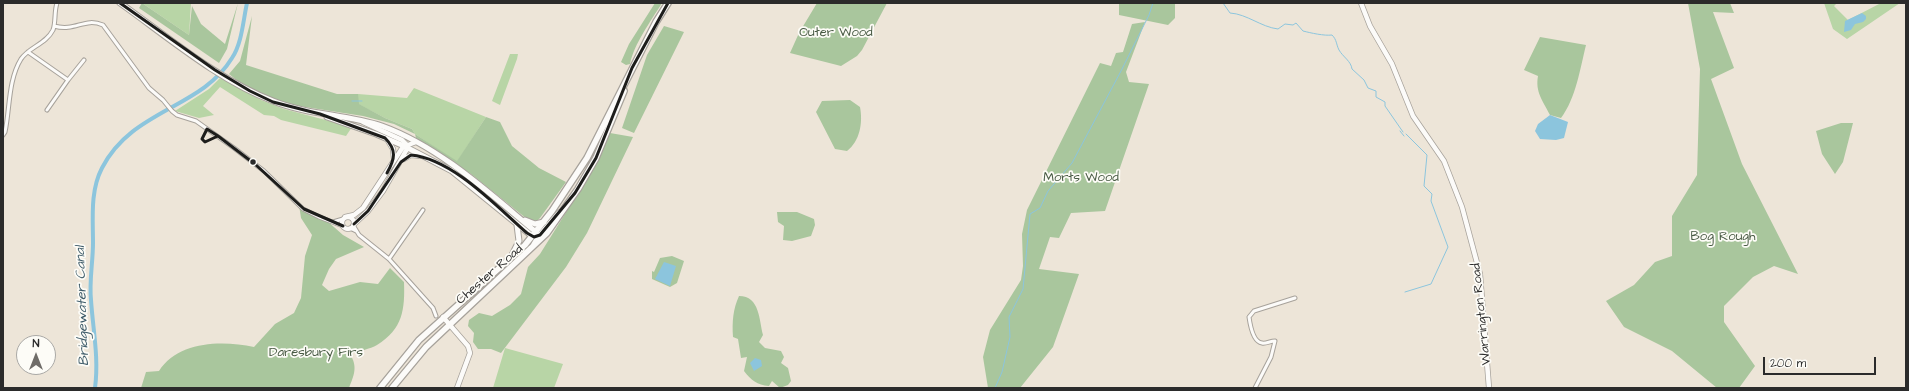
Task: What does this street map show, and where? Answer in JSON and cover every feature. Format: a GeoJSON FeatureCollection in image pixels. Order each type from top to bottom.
{"type":"FeatureCollection","features":[{"type":"Feature","properties":{"kind":"highway","name":"Chester Road"},"geometry":{"type":"LineString","coordinates":[[380,388],[419,340],[535,235],[570,187],[587,158],[656,22],[668,3]]}},
{"type":"Feature","properties":{"kind":"highway","name":"Chester Road"},"geometry":{"type":"LineString","coordinates":[[392,388],[418,355],[449,324],[547,233],[562,209],[578,189],[596,158],[632,68]]}},
{"type":"Feature","properties":{"kind":"main road"},"geometry":{"type":"LineString","coordinates":[[121,4],[215,70],[273,102],[304,111],[357,120],[392,130],[416,142],[460,170],[517,217],[535,235]]}},
{"type":"Feature","properties":{"kind":"main road"},"geometry":{"type":"LineString","coordinates":[[320,114],[406,146],[463,179],[517,224],[535,235]]}},
{"type":"Feature","properties":{"kind":"main road"},"geometry":{"type":"LineString","coordinates":[[533,246],[535,235],[562,209]]}},
{"type":"Feature","properties":{"kind":"main road"},"geometry":{"type":"LineString","coordinates":[[517,217],[533,224],[544,222]]}},
{"type":"Feature","properties":{"kind":"main road"},"geometry":{"type":"LineString","coordinates":[[510,258],[518,244],[519,235],[517,224]]}},
{"type":"Feature","properties":{"kind":"street"},"geometry":{"type":"LineString","coordinates":[[3,135],[5,132],[12,85],[17,67],[28,52],[48,37],[54,26],[57,4],[52,3]]}},
{"type":"Feature","properties":{"kind":"street","name":"Warrington Road"},"geometry":{"type":"LineString","coordinates":[[1361,3],[1370,26],[1392,64],[1413,116],[1444,161],[1462,207],[1480,274],[1489,388]]}},
{"type":"Feature","properties":{"kind":"street"},"geometry":{"type":"LineString","coordinates":[[54,26],[67,29],[88,22],[96,22],[102,25],[149,88],[167,104],[172,111],[177,115],[196,121],[234,148],[264,171],[303,209],[343,226],[352,226],[368,210],[401,162],[406,146]]}},
{"type":"Feature","properties":{"kind":"street"},"geometry":{"type":"LineString","coordinates":[[28,52],[68,80]]}},
{"type":"Feature","properties":{"kind":"street"},"geometry":{"type":"LineString","coordinates":[[47,110],[84,60]]}},
{"type":"Feature","properties":{"kind":"street"},"geometry":{"type":"LineString","coordinates":[[357,120],[402,140],[406,146]]}},
{"type":"Feature","properties":{"kind":"street"},"geometry":{"type":"LineString","coordinates":[[385,138],[393,149],[394,162]]}},
{"type":"Feature","properties":{"kind":"street"},"geometry":{"type":"LineString","coordinates":[[333,222],[354,215],[363,208],[406,146],[416,142]]}},
{"type":"Feature","properties":{"kind":"street"},"geometry":{"type":"LineString","coordinates":[[401,162],[411,155],[425,157]]}},
{"type":"Feature","properties":{"kind":"street"},"geometry":{"type":"LineString","coordinates":[[390,259],[422,210]]}},
{"type":"Feature","properties":{"kind":"street"},"geometry":{"type":"LineString","coordinates":[[344,218],[351,217],[352,226],[356,231],[369,244],[390,259],[434,308],[436,316]]}},
{"type":"Feature","properties":{"kind":"street"},"geometry":{"type":"LineString","coordinates":[[343,226],[344,218]]}},
{"type":"Feature","properties":{"kind":"street"},"geometry":{"type":"LineString","coordinates":[[417,218],[422,221]]}},
{"type":"Feature","properties":{"kind":"street"},"geometry":{"type":"LineString","coordinates":[[1255,388],[1271,357],[1275,341],[1259,342],[1255,338],[1249,317],[1254,311],[1295,298]]}},
{"type":"Feature","properties":{"kind":"street"},"geometry":{"type":"LineString","coordinates":[[443,317],[468,346],[470,352],[458,386],[465,388]]}},
{"type":"Feature","properties":{"kind":"green space"},"geometry":{"type":"Polygon","coordinates":[[[142,3],[191,3],[189,35],[142,3]]]}},
{"type":"Feature","properties":{"kind":"green space"},"geometry":{"type":"Polygon","coordinates":[[[142,3],[189,35],[192,6],[201,24],[225,44],[238,3],[227,49],[219,63],[139,8],[142,3]]]}},
{"type":"Feature","properties":{"kind":"green space"},"geometry":{"type":"Polygon","coordinates":[[[655,3],[662,3],[639,41],[630,64],[626,65],[621,62],[629,44],[655,3]]]}},
{"type":"Feature","properties":{"kind":"green space","name":"Outer Wood"},"geometry":{"type":"Polygon","coordinates":[[[817,3],[887,3],[862,50],[857,56],[841,66],[790,53],[799,33],[817,3]]]}},
{"type":"Feature","properties":{"kind":"green space"},"geometry":{"type":"Polygon","coordinates":[[[1119,3],[1175,3],[1175,18],[1168,25],[1119,15],[1119,3]]]}},
{"type":"Feature","properties":{"kind":"green space","name":"Bog Rough"},"geometry":{"type":"Polygon","coordinates":[[[1688,3],[1730,3],[1734,13],[1713,12],[1734,68],[1711,79],[1742,164],[1798,274],[1774,266],[1753,277],[1724,306],[1724,322],[1755,366],[1739,388],[1717,388],[1672,351],[1624,327],[1606,301],[1634,285],[1655,262],[1672,256],[1672,216],[1697,175],[1700,69],[1688,3]]]}},
{"type":"Feature","properties":{"kind":"green space"},"geometry":{"type":"Polygon","coordinates":[[[1824,3],[1837,3],[1834,6],[1848,20],[1881,3],[1900,3],[1847,39],[1833,29],[1824,3]]]}},
{"type":"Feature","properties":{"kind":"green space"},"geometry":{"type":"Polygon","coordinates":[[[252,16],[246,65],[337,94],[358,94],[359,104],[385,118],[412,129],[415,134],[394,124],[363,116],[273,102],[250,91],[229,74],[240,61],[252,16]]]}},
{"type":"Feature","properties":{"kind":"green space","name":"Morts Wood"},"geometry":{"type":"Polygon","coordinates":[[[1145,22],[1126,72],[1129,82],[1149,84],[1105,211],[1071,213],[1059,238],[1050,237],[1039,269],[1079,274],[1053,347],[1020,388],[988,388],[983,357],[990,330],[1021,280],[1023,266],[1022,234],[1027,210],[1100,63],[1111,66],[1116,53],[1123,52],[1132,24],[1145,22]]]}},
{"type":"Feature","properties":{"kind":"green space"},"geometry":{"type":"Polygon","coordinates":[[[664,26],[684,32],[634,133],[622,128],[647,55],[664,26]]]}},
{"type":"Feature","properties":{"kind":"green space"},"geometry":{"type":"Polygon","coordinates":[[[1540,37],[1586,45],[1574,92],[1561,118],[1550,115],[1542,101],[1537,82],[1538,76],[1524,70],[1540,37]]]}},
{"type":"Feature","properties":{"kind":"green space"},"geometry":{"type":"Polygon","coordinates":[[[510,54],[518,54],[500,105],[492,101],[510,54]]]}},
{"type":"Feature","properties":{"kind":"green space"},"geometry":{"type":"Polygon","coordinates":[[[220,78],[261,100],[284,109],[352,127],[346,136],[281,120],[274,116],[264,115],[220,87],[203,106],[214,115],[199,118],[175,111],[209,89],[220,78]]]}},
{"type":"Feature","properties":{"kind":"green space"},"geometry":{"type":"Polygon","coordinates":[[[414,88],[486,117],[457,162],[415,134],[412,129],[385,118],[358,104],[358,94],[407,98],[414,88]]]}},
{"type":"Feature","properties":{"kind":"green space"},"geometry":{"type":"Polygon","coordinates":[[[850,100],[860,107],[860,131],[855,142],[847,151],[835,149],[816,112],[822,101],[850,100]]]}},
{"type":"Feature","properties":{"kind":"green space"},"geometry":{"type":"Polygon","coordinates":[[[486,117],[500,122],[512,146],[539,168],[566,182],[537,221],[527,219],[471,174],[416,138],[415,134],[457,161],[486,117]]]}},
{"type":"Feature","properties":{"kind":"green space"},"geometry":{"type":"Polygon","coordinates":[[[1841,123],[1853,123],[1843,162],[1835,174],[1822,154],[1816,131],[1841,123]]]}},
{"type":"Feature","properties":{"kind":"green space"},"geometry":{"type":"Polygon","coordinates":[[[610,133],[633,137],[587,233],[566,267],[501,353],[491,349],[478,349],[473,342],[474,333],[468,326],[469,320],[479,313],[492,316],[510,305],[521,294],[528,267],[540,254],[588,177],[610,133]]]}},
{"type":"Feature","properties":{"kind":"green space","name":"Daresbury Firs"},"geometry":{"type":"Polygon","coordinates":[[[299,205],[326,220],[343,235],[364,247],[336,259],[329,269],[322,285],[329,291],[360,282],[378,284],[390,268],[404,282],[403,310],[401,318],[392,332],[386,339],[377,345],[350,354],[355,367],[354,375],[349,388],[141,388],[146,372],[159,371],[167,361],[189,348],[215,344],[254,347],[275,324],[294,313],[301,298],[305,256],[312,235],[301,218],[299,205]]]}},
{"type":"Feature","properties":{"kind":"green space"},"geometry":{"type":"Polygon","coordinates":[[[777,212],[797,212],[814,219],[815,225],[811,236],[792,241],[783,240],[784,226],[778,222],[777,212]]]}},
{"type":"Feature","properties":{"kind":"green space"},"geometry":{"type":"Polygon","coordinates":[[[672,256],[684,261],[677,283],[670,287],[652,279],[652,271],[654,272],[660,258],[672,256]]]}},
{"type":"Feature","properties":{"kind":"green space"},"geometry":{"type":"Polygon","coordinates":[[[739,296],[746,297],[755,304],[763,335],[759,342],[765,348],[781,351],[784,357],[781,363],[788,368],[791,381],[788,385],[780,388],[772,381],[769,386],[761,384],[752,379],[744,371],[747,357],[741,358],[738,339],[733,337],[733,316],[739,296]]]}},
{"type":"Feature","properties":{"kind":"green space"},"geometry":{"type":"Polygon","coordinates":[[[505,348],[563,364],[554,388],[493,388],[505,348]]]}},
{"type":"Feature","properties":{"kind":"water"},"geometry":{"type":"Polygon","coordinates":[[[1862,13],[1866,16],[1866,19],[1863,22],[1855,24],[1851,30],[1844,32],[1845,21],[1862,13]]]}},
{"type":"Feature","properties":{"kind":"water"},"geometry":{"type":"Polygon","coordinates":[[[1550,115],[1568,122],[1564,138],[1556,140],[1540,139],[1535,131],[1538,124],[1550,115]]]}},
{"type":"Feature","properties":{"kind":"water"},"geometry":{"type":"Polygon","coordinates":[[[664,262],[676,266],[670,286],[655,279],[664,262]]]}},
{"type":"Feature","properties":{"kind":"water"},"geometry":{"type":"Polygon","coordinates":[[[755,358],[761,360],[762,366],[754,371],[750,363],[755,358]]]}},
{"type":"Feature","properties":{"kind":"waterway","name":"Bridgewater Canal"},"geometry":{"type":"LineString","coordinates":[[95,388],[96,355],[90,286],[93,250],[93,205],[98,177],[115,148],[131,133],[148,121],[185,100],[219,75],[232,58],[238,46],[247,3]]}},
{"type":"Feature","properties":{"kind":"waterway"},"geometry":{"type":"LineString","coordinates":[[995,388],[1002,372],[1010,337],[1009,317],[1023,289],[1030,214],[1040,208],[1048,191],[1072,163],[1121,71],[1149,15],[1153,3]]}},
{"type":"Feature","properties":{"kind":"waterway"},"geometry":{"type":"LineString","coordinates":[[1223,3],[1230,13],[1242,16],[1272,28],[1278,29],[1285,24],[1293,25],[1296,23],[1303,31],[1321,35],[1332,35],[1336,40],[1339,50],[1352,69],[1364,80],[1368,88],[1376,91],[1376,97],[1385,102],[1385,106],[1403,132]]}},
{"type":"Feature","properties":{"kind":"waterway"},"geometry":{"type":"LineString","coordinates":[[352,101],[362,101]]}},
{"type":"Feature","properties":{"kind":"waterway"},"geometry":{"type":"LineString","coordinates":[[1400,131],[1404,136]]}},
{"type":"Feature","properties":{"kind":"waterway"},"geometry":{"type":"LineString","coordinates":[[1405,292],[1431,284],[1448,247],[1431,201],[1432,194],[1424,186],[1427,155],[1406,134]]}},
{"type":"Feature","properties":{"kind":"transit line"},"geometry":{"type":"LineString","coordinates":[[120,3],[215,70],[250,91],[273,102],[320,114],[385,138],[392,147],[394,155],[387,173]]}},
{"type":"Feature","properties":{"kind":"transit line"},"geometry":{"type":"LineString","coordinates":[[354,224],[368,211],[401,162],[411,155],[427,158],[458,174],[473,185],[527,233],[534,237],[540,235],[575,193],[596,158],[632,68],[668,3]]}},
{"type":"Feature","properties":{"kind":"transit line"},"geometry":{"type":"LineString","coordinates":[[207,129],[218,136],[205,142],[202,139],[207,129]]}},
{"type":"Feature","properties":{"kind":"transit line"},"geometry":{"type":"LineString","coordinates":[[218,136],[256,165],[304,209],[343,226]]}}]}
